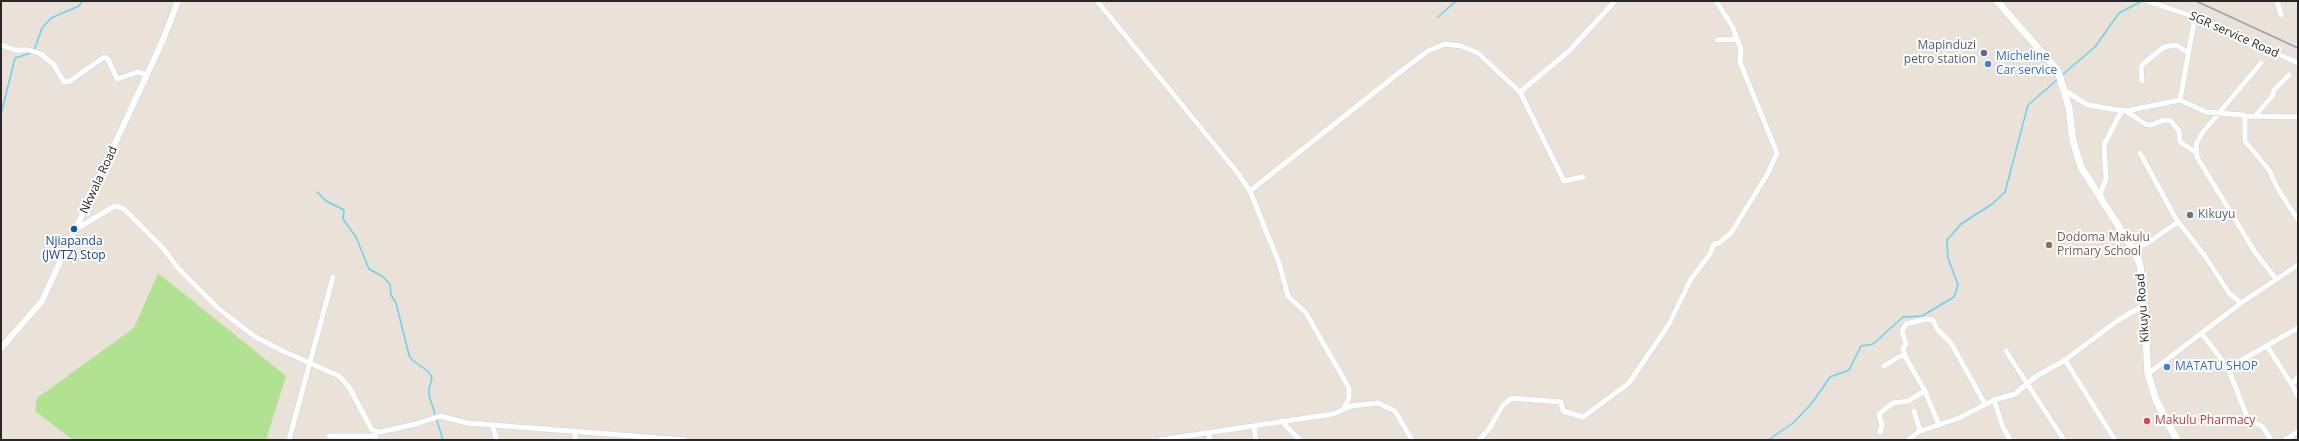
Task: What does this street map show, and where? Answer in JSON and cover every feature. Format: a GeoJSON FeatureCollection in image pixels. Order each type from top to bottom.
{"type":"FeatureCollection","features":[{"type":"Feature","properties":{"kind":"main road","name":"Kikuyu Road"},"geometry":{"type":"LineString","coordinates":[[1997,1],[2058,71],[2065,92],[2076,156],[2099,197],[2132,248],[2140,265],[2148,374],[2156,400],[2177,440]]}},
{"type":"Feature","properties":{"kind":"street","name":"Nkwala Road"},"geometry":{"type":"LineString","coordinates":[[1,348],[42,301],[147,75],[178,1]]}},
{"type":"Feature","properties":{"kind":"street"},"geometry":{"type":"LineString","coordinates":[[1097,1],[1237,172],[1250,192],[1276,256],[1288,296],[1306,313],[1349,388],[1349,398],[1343,410]]}},
{"type":"Feature","properties":{"kind":"street"},"geometry":{"type":"LineString","coordinates":[[1520,92],[1569,51],[1615,1]]}},
{"type":"Feature","properties":{"kind":"street"},"geometry":{"type":"LineString","coordinates":[[1479,440],[1490,429],[1503,405],[1512,398],[1561,402],[1563,411],[1583,417],[1629,383],[1669,324],[1688,284],[1710,254],[1714,244],[1719,243],[1731,233],[1768,173],[1778,153],[1740,62],[1741,49],[1732,26],[1716,1]]}},
{"type":"Feature","properties":{"kind":"street","name":"SGR service Road"},"geometry":{"type":"LineString","coordinates":[[2147,1],[2195,17],[2298,63]]}},
{"type":"Feature","properties":{"kind":"street"},"geometry":{"type":"LineString","coordinates":[[2277,1],[2281,14]]}},
{"type":"Feature","properties":{"kind":"street"},"geometry":{"type":"LineString","coordinates":[[2180,100],[2187,52],[2195,17]]}},
{"type":"Feature","properties":{"kind":"street"},"geometry":{"type":"LineString","coordinates":[[1718,40],[1737,39]]}},
{"type":"Feature","properties":{"kind":"street"},"geometry":{"type":"LineString","coordinates":[[1250,192],[1400,72],[1428,51],[1445,44],[1461,46],[1478,53],[1520,92],[1564,181],[1583,177]]}},
{"type":"Feature","properties":{"kind":"street"},"geometry":{"type":"LineString","coordinates":[[1,45],[15,50],[29,50],[41,54],[54,65],[64,82],[70,81],[104,57],[108,59],[117,79],[138,72],[147,75]]}},
{"type":"Feature","properties":{"kind":"street"},"geometry":{"type":"LineString","coordinates":[[2142,81],[2141,68],[2143,64],[2164,47],[2176,45],[2187,52]]}},
{"type":"Feature","properties":{"kind":"street"},"geometry":{"type":"LineString","coordinates":[[2261,63],[2249,75],[2198,140],[2197,153],[2198,161],[2226,207],[2245,233],[2254,252],[2276,280]]}},
{"type":"Feature","properties":{"kind":"street"},"geometry":{"type":"LineString","coordinates":[[2256,115],[2273,94],[2274,90],[2289,75]]}},
{"type":"Feature","properties":{"kind":"street"},"geometry":{"type":"LineString","coordinates":[[2065,92],[2088,105],[2124,110],[2180,100],[2204,112],[2237,113],[2244,116],[2256,115],[2282,118],[2298,117]]}},
{"type":"Feature","properties":{"kind":"street"},"geometry":{"type":"LineString","coordinates":[[2124,110],[2146,124],[2151,125],[2164,120],[2171,121],[2179,131],[2180,142],[2197,153]]}},
{"type":"Feature","properties":{"kind":"street"},"geometry":{"type":"LineString","coordinates":[[2099,197],[2106,179],[2104,145],[2124,110]]}},
{"type":"Feature","properties":{"kind":"street"},"geometry":{"type":"LineString","coordinates":[[2244,116],[2245,141],[2269,170],[2278,189],[2298,220]]}},
{"type":"Feature","properties":{"kind":"street"},"geometry":{"type":"LineString","coordinates":[[2140,153],[2178,222],[2205,256],[2229,293],[2241,303]]}},
{"type":"Feature","properties":{"kind":"street"},"geometry":{"type":"LineString","coordinates":[[76,229],[113,207],[117,206],[124,209],[163,248],[178,268],[219,309],[265,343],[330,371],[344,381],[377,438]]}},
{"type":"Feature","properties":{"kind":"street"},"geometry":{"type":"LineString","coordinates":[[2132,248],[2146,244],[2178,222]]}},
{"type":"Feature","properties":{"kind":"street"},"geometry":{"type":"LineString","coordinates":[[2148,374],[2241,303],[2298,265]]}},
{"type":"Feature","properties":{"kind":"street"},"geometry":{"type":"LineString","coordinates":[[289,440],[333,277]]}},
{"type":"Feature","properties":{"kind":"street"},"geometry":{"type":"LineString","coordinates":[[1908,440],[1920,431],[1959,418],[1994,400],[2015,394],[2028,383],[2065,360],[2117,321],[2144,305]]}},
{"type":"Feature","properties":{"kind":"street"},"geometry":{"type":"LineString","coordinates":[[1939,425],[1925,391],[1905,356],[1903,348],[1906,344],[1902,331],[1906,324],[1926,319],[1933,320],[1937,328],[1951,343],[1985,404]]}},
{"type":"Feature","properties":{"kind":"street"},"geometry":{"type":"LineString","coordinates":[[2228,368],[2298,328]]}},
{"type":"Feature","properties":{"kind":"street"},"geometry":{"type":"LineString","coordinates":[[2202,334],[2228,368],[2248,419],[2263,427],[2271,440]]}},
{"type":"Feature","properties":{"kind":"street"},"geometry":{"type":"LineString","coordinates":[[2267,346],[2298,396]]}},
{"type":"Feature","properties":{"kind":"street"},"geometry":{"type":"LineString","coordinates":[[2006,351],[2064,440]]}},
{"type":"Feature","properties":{"kind":"street"},"geometry":{"type":"LineString","coordinates":[[1884,366],[1900,356],[1905,356]]}},
{"type":"Feature","properties":{"kind":"street"},"geometry":{"type":"LineString","coordinates":[[2065,360],[2115,440]]}},
{"type":"Feature","properties":{"kind":"street"},"geometry":{"type":"LineString","coordinates":[[2292,385],[2298,377]]}},
{"type":"Feature","properties":{"kind":"street"},"geometry":{"type":"LineString","coordinates":[[1880,432],[1882,425],[1879,414],[1893,403],[1908,400],[1925,391]]}},
{"type":"Feature","properties":{"kind":"street"},"geometry":{"type":"LineString","coordinates":[[1994,400],[2002,427],[2010,440]]}},
{"type":"Feature","properties":{"kind":"street"},"geometry":{"type":"LineString","coordinates":[[1160,440],[1208,434],[1281,421],[1333,414],[1351,406],[1369,403],[1383,404],[1399,416],[1412,440]]}},
{"type":"Feature","properties":{"kind":"street"},"geometry":{"type":"LineString","coordinates":[[1914,411],[1920,431]]}},
{"type":"Feature","properties":{"kind":"street"},"geometry":{"type":"LineString","coordinates":[[372,430],[380,432],[416,424],[440,416],[459,422],[575,431],[623,438],[685,440]]}},
{"type":"Feature","properties":{"kind":"street"},"geometry":{"type":"LineString","coordinates":[[1281,421],[1300,440]]}},
{"type":"Feature","properties":{"kind":"street"},"geometry":{"type":"LineString","coordinates":[[492,424],[497,440]]}},
{"type":"Feature","properties":{"kind":"street"},"geometry":{"type":"LineString","coordinates":[[1254,426],[1256,440]]}},
{"type":"Feature","properties":{"kind":"street"},"geometry":{"type":"LineString","coordinates":[[574,440],[575,431]]}},
{"type":"Feature","properties":{"kind":"street"},"geometry":{"type":"LineString","coordinates":[[2285,440],[2298,432]]}},
{"type":"Feature","properties":{"kind":"street"},"geometry":{"type":"LineString","coordinates":[[1208,434],[1210,440]]}},
{"type":"Feature","properties":{"kind":"street"},"geometry":{"type":"LineString","coordinates":[[329,436],[377,438]]}},
{"type":"Feature","properties":{"kind":"green space"},"geometry":{"type":"Polygon","coordinates":[[[158,273],[286,376],[266,440],[73,440],[35,411],[37,398],[134,328],[158,273]]]}},
{"type":"Feature","properties":{"kind":"waterway"},"geometry":{"type":"LineString","coordinates":[[34,51],[42,28],[51,18],[79,6],[82,1]]}},
{"type":"Feature","properties":{"kind":"waterway"},"geometry":{"type":"LineString","coordinates":[[1438,17],[1456,1]]}},
{"type":"Feature","properties":{"kind":"waterway"},"geometry":{"type":"LineString","coordinates":[[2062,75],[2095,47],[2119,13],[2142,1]]}},
{"type":"Feature","properties":{"kind":"waterway"},"geometry":{"type":"LineString","coordinates":[[1,114],[15,58],[31,53]]}},
{"type":"Feature","properties":{"kind":"waterway"},"geometry":{"type":"LineString","coordinates":[[1768,440],[1793,423],[1812,403],[1830,377],[1849,370],[1861,346],[1873,344],[1903,317],[1922,316],[1954,297],[1958,285],[1948,258],[1947,240],[1961,224],[1992,204],[2005,192],[2028,105],[2058,79]]}},
{"type":"Feature","properties":{"kind":"waterway"},"geometry":{"type":"LineString","coordinates":[[317,192],[326,201],[344,210],[343,219],[356,237],[369,269],[382,276],[390,284],[391,295],[396,303],[409,355],[412,360],[429,372],[432,378],[429,395],[443,440]]}},
{"type":"Feature","properties":{"kind":"railway"},"geometry":{"type":"LineString","coordinates":[[2196,1],[2298,48]]}},
{"type":"Feature","properties":{"kind":"place","name":"Mapinduzi petro station"},"geometry":{"type":"Point","coordinates":[1984,53]}},
{"type":"Feature","properties":{"kind":"place","name":"Micheline Car service"},"geometry":{"type":"Point","coordinates":[1988,64]}},
{"type":"Feature","properties":{"kind":"place","name":"Kikuyu"},"geometry":{"type":"Point","coordinates":[2190,215]}},
{"type":"Feature","properties":{"kind":"place","name":"Njiapanda (JWTZ) Stop"},"geometry":{"type":"Point","coordinates":[74,229]}},
{"type":"Feature","properties":{"kind":"place","name":"Dodoma Makulu Primary School"},"geometry":{"type":"Point","coordinates":[2049,245]}},
{"type":"Feature","properties":{"kind":"place","name":"MATATU SHOP"},"geometry":{"type":"Point","coordinates":[2167,367]}},
{"type":"Feature","properties":{"kind":"place","name":"Makulu Pharmacy"},"geometry":{"type":"Point","coordinates":[2147,421]}}]}
